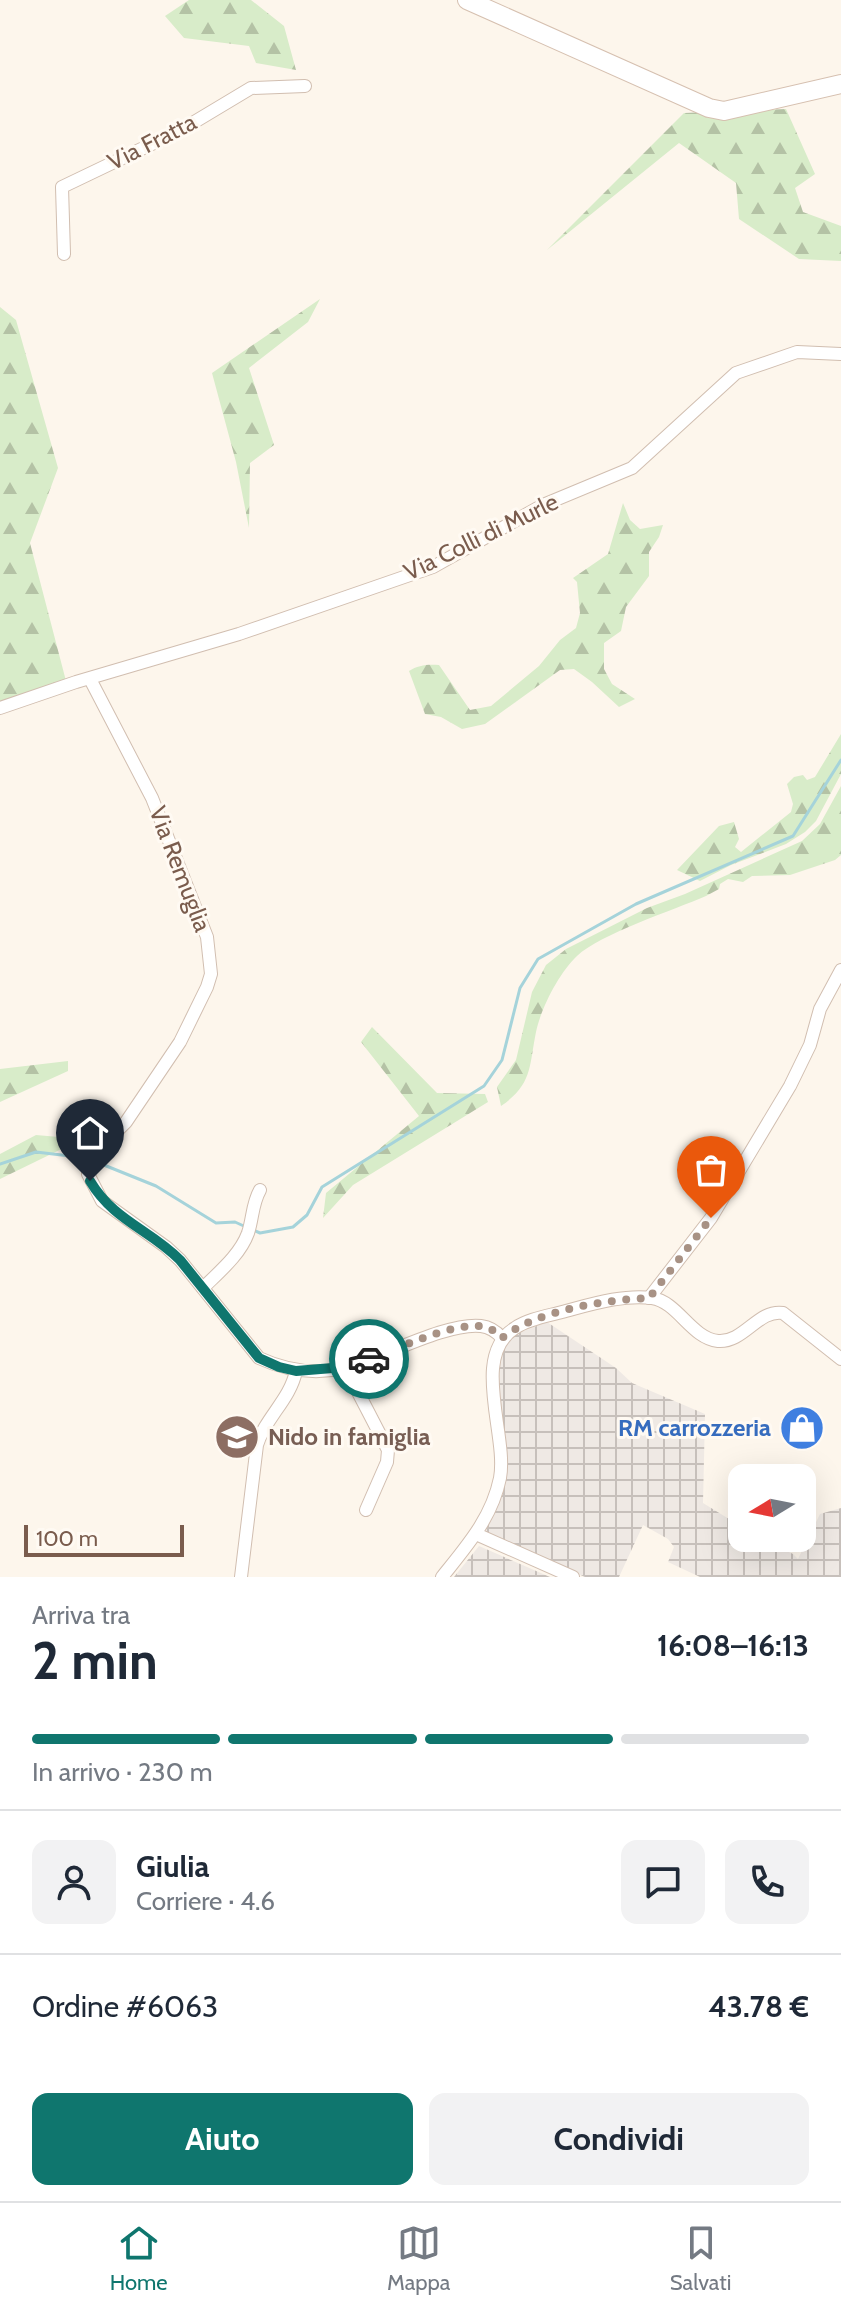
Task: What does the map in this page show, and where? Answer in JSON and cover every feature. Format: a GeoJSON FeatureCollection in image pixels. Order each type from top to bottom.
{"type":"FeatureCollection","features":[{"type":"Feature","properties":{"kind":"street"},"geometry":{"type":"LineString","coordinates":[[467,0],[709,108],[724,111],[841,84]]}},
{"type":"Feature","properties":{"kind":"street","name":"Via Fratta"},"geometry":{"type":"LineString","coordinates":[[64,254],[62,187],[181,130],[251,88],[305,86]]}},
{"type":"Feature","properties":{"kind":"street","name":"Via Colli di Murle"},"geometry":{"type":"LineString","coordinates":[[0,708],[239,634],[433,567],[543,505],[632,468],[736,373],[797,352],[841,354]]}},
{"type":"Feature","properties":{"kind":"street","name":"Via Remuglia"},"geometry":{"type":"LineString","coordinates":[[90,679],[152,798],[207,937],[211,974],[180,1042],[138,1106],[94,1154],[89,1168],[90,1181],[102,1201],[166,1247],[259,1358],[279,1367],[296,1371],[345,1367],[470,1326],[490,1328],[502,1338]]}},
{"type":"Feature","properties":{"kind":"street"},"geometry":{"type":"LineString","coordinates":[[649,1298],[711,1218],[790,1086],[810,1045],[820,1009],[841,970]]}},
{"type":"Feature","properties":{"kind":"street"},"geometry":{"type":"LineString","coordinates":[[203,1288],[235,1255],[247,1236],[253,1202],[260,1190]]}},
{"type":"Feature","properties":{"kind":"street"},"geometry":{"type":"LineString","coordinates":[[442,1577],[476,1534],[493,1500],[501,1471],[493,1371],[502,1338],[520,1325],[603,1303],[649,1298],[662,1302],[706,1337],[717,1341],[735,1337],[768,1315],[783,1313],[841,1359]]}},
{"type":"Feature","properties":{"kind":"street"},"geometry":{"type":"LineString","coordinates":[[345,1367],[388,1450],[387,1462],[366,1510]]}},
{"type":"Feature","properties":{"kind":"street"},"geometry":{"type":"LineString","coordinates":[[241,1577],[257,1445],[263,1430],[284,1401],[296,1371]]}},
{"type":"Feature","properties":{"kind":"street"},"geometry":{"type":"LineString","coordinates":[[476,1534],[573,1577]]}},
{"type":"Feature","properties":{"kind":"shaded area"},"geometry":{"type":"Polygon","coordinates":[[[547,1322],[616,1368],[632,1383],[705,1414],[703,1503],[728,1518],[728,1552],[789,1552],[798,1559],[801,1552],[816,1552],[816,1522],[820,1514],[841,1508],[841,1577],[700,1577],[668,1562],[674,1547],[668,1539],[643,1525],[619,1577],[585,1577],[488,1534],[485,1528],[500,1490],[499,1362],[506,1345],[516,1334],[547,1322]]]}},
{"type":"Feature","properties":{"kind":"shaded area"},"geometry":{"type":"Polygon","coordinates":[[[479,1546],[550,1577],[454,1577],[479,1546]]]}},
{"type":"Feature","properties":{"kind":"green space"},"geometry":{"type":"Polygon","coordinates":[[[189,0],[251,0],[284,26],[296,70],[256,63],[249,46],[184,38],[165,16],[189,0]]]}},
{"type":"Feature","properties":{"kind":"green space"},"geometry":{"type":"Polygon","coordinates":[[[786,109],[815,174],[795,188],[803,212],[841,226],[841,261],[799,259],[739,219],[736,183],[679,143],[547,250],[684,113],[786,109]]]}},
{"type":"Feature","properties":{"kind":"green space"},"geometry":{"type":"Polygon","coordinates":[[[320,299],[308,322],[249,368],[274,445],[250,463],[249,528],[236,462],[212,373],[320,299]]]}},
{"type":"Feature","properties":{"kind":"green space"},"geometry":{"type":"Polygon","coordinates":[[[0,307],[16,320],[58,468],[30,543],[66,681],[0,703],[0,307]]]}},
{"type":"Feature","properties":{"kind":"green space"},"geometry":{"type":"Polygon","coordinates":[[[623,503],[630,520],[640,529],[663,525],[649,552],[649,576],[626,607],[621,631],[604,643],[604,669],[612,684],[635,699],[619,707],[574,669],[560,670],[485,724],[462,729],[441,717],[425,714],[409,671],[412,669],[439,665],[470,710],[491,706],[539,666],[560,640],[576,628],[580,613],[577,582],[573,578],[608,554],[623,503]]]}},
{"type":"Feature","properties":{"kind":"green space"},"geometry":{"type":"Polygon","coordinates":[[[841,734],[841,774],[816,821],[805,832],[786,844],[731,865],[700,881],[677,870],[719,826],[734,822],[739,839],[735,847],[741,852],[791,812],[793,804],[787,784],[794,777],[803,775],[807,780],[815,777],[841,734]]]}},
{"type":"Feature","properties":{"kind":"green space"},"geometry":{"type":"Polygon","coordinates":[[[841,786],[841,855],[835,860],[790,875],[752,876],[743,882],[728,879],[720,884],[719,889],[706,896],[619,931],[577,956],[557,981],[542,1012],[524,1082],[501,1106],[497,1087],[516,1060],[532,992],[546,965],[566,949],[647,908],[802,841],[820,824],[841,786]]]}},
{"type":"Feature","properties":{"kind":"green space"},"geometry":{"type":"Polygon","coordinates":[[[372,1027],[437,1093],[485,1094],[488,1102],[353,1185],[323,1218],[326,1193],[419,1116],[361,1042],[372,1027]]]}},
{"type":"Feature","properties":{"kind":"green space"},"geometry":{"type":"Polygon","coordinates":[[[68,1061],[68,1071],[0,1102],[0,1069],[68,1061]]]}},
{"type":"Feature","properties":{"kind":"green space"},"geometry":{"type":"Polygon","coordinates":[[[36,1135],[82,1139],[0,1179],[0,1154],[36,1135]]]}},
{"type":"Feature","properties":{"kind":"waterway"},"geometry":{"type":"LineString","coordinates":[[253,1230],[260,1233],[293,1227],[307,1215],[322,1187],[484,1086],[502,1060],[520,988],[538,959],[636,904],[793,836],[841,760]]}},
{"type":"Feature","properties":{"kind":"waterway"},"geometry":{"type":"LineString","coordinates":[[0,1164],[36,1152],[87,1158]]}},
{"type":"Feature","properties":{"kind":"waterway"},"geometry":{"type":"LineString","coordinates":[[94,1161],[156,1186],[216,1223],[235,1222],[246,1227]]}},
{"type":"Feature","properties":{"kind":"way so far"},"geometry":{"type":"LineString","coordinates":[[369,1359],[470,1326],[490,1328],[502,1338],[520,1325],[547,1316],[615,1300],[649,1298],[711,1218]]}},
{"type":"Feature","properties":{"kind":"place","name":"RM carrozzeria"},"geometry":{"type":"Point","coordinates":[802,1428]}},
{"type":"Feature","properties":{"kind":"place","name":"Nido in famiglia"},"geometry":{"type":"Point","coordinates":[237,1437]}},
{"type":"Feature","properties":{"kind":"route"},"geometry":{"type":"LineString","coordinates":[[90,1181],[102,1201],[180,1260],[259,1358],[296,1371],[336,1369],[369,1359]]}}]}
